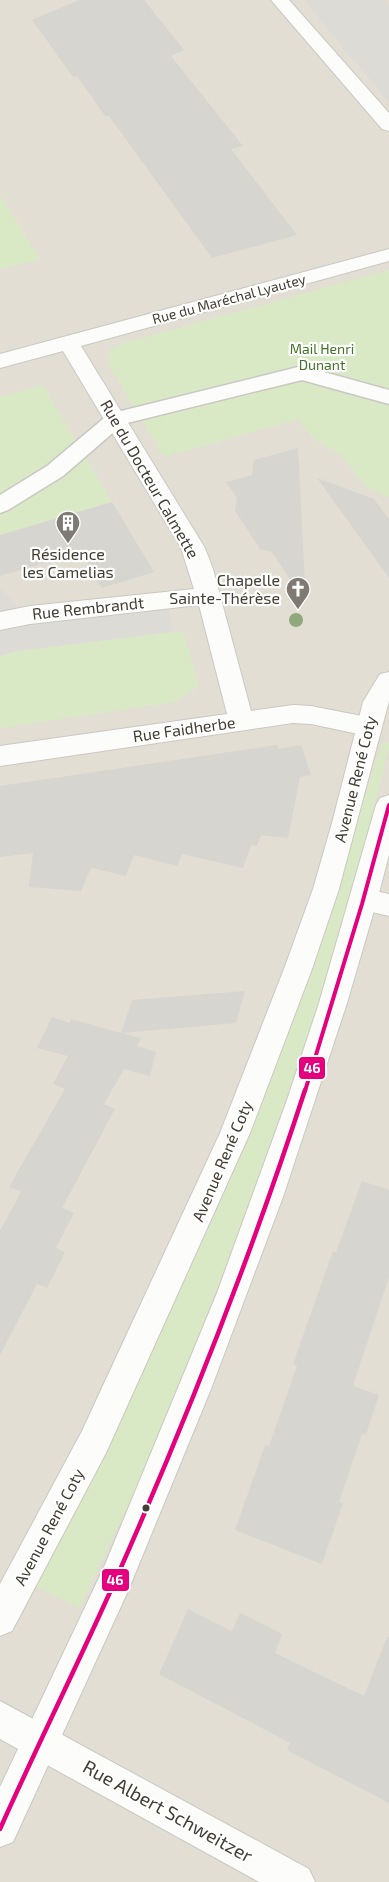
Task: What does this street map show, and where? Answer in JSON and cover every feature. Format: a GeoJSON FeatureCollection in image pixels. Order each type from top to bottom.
{"type":"FeatureCollection","features":[{"type":"Feature","properties":{"kind":"street"},"geometry":{"type":"LineString","coordinates":[[280,0],[389,125]]}},
{"type":"Feature","properties":{"kind":"street","name":"Rue du Maréchal Lyautey"},"geometry":{"type":"LineString","coordinates":[[69,342],[389,255]]}},
{"type":"Feature","properties":{"kind":"street"},"geometry":{"type":"LineString","coordinates":[[0,361],[69,342]]}},
{"type":"Feature","properties":{"kind":"street","name":"Rue du Docteur Calmette"},"geometry":{"type":"LineString","coordinates":[[69,342],[193,548],[241,721]]}},
{"type":"Feature","properties":{"kind":"street"},"geometry":{"type":"LineString","coordinates":[[0,505],[55,471],[116,419],[302,373],[389,397]]}},
{"type":"Feature","properties":{"kind":"street","name":"Rue Rembrandt"},"geometry":{"type":"LineString","coordinates":[[0,621],[30,614],[207,596]]}},
{"type":"Feature","properties":{"kind":"street","name":"Avenue René Coty"},"geometry":{"type":"LineString","coordinates":[[0,1619],[94,1442],[234,1133],[289,995],[326,889],[352,796],[375,702],[389,681]]}},
{"type":"Feature","properties":{"kind":"street","name":"Rue Faidherbe"},"geometry":{"type":"LineString","coordinates":[[0,756],[293,714],[311,715],[368,726]]}},
{"type":"Feature","properties":{"kind":"street"},"geometry":{"type":"LineString","coordinates":[[0,1829],[115,1580],[258,1227],[311,1075],[377,903],[389,805]]}},
{"type":"Feature","properties":{"kind":"street"},"geometry":{"type":"LineString","coordinates":[[0,1719],[40,1739]]}},
{"type":"Feature","properties":{"kind":"street","name":"Rue Albert Schweitzer"},"geometry":{"type":"LineString","coordinates":[[40,1739],[296,1882]]}},
{"type":"Feature","properties":{"kind":"shaded area"},"geometry":{"type":"Polygon","coordinates":[[[0,0],[389,0],[389,1882],[0,1882],[0,0]]]}},
{"type":"Feature","properties":{"kind":"shaded area"},"geometry":{"type":"Polygon","coordinates":[[[304,0],[384,0],[389,5],[389,103],[304,0]]]}},
{"type":"Feature","properties":{"kind":"shaded area"},"geometry":{"type":"Polygon","coordinates":[[[0,587],[32,625],[169,609],[172,632],[17,651],[0,656],[0,587]]]}},
{"type":"Feature","properties":{"kind":"green space"},"geometry":{"type":"Polygon","coordinates":[[[0,195],[40,259],[0,269],[0,195]]]}},
{"type":"Feature","properties":{"kind":"green space","name":"Mail Henri Dunant"},"geometry":{"type":"Polygon","coordinates":[[[389,270],[389,497],[367,488],[341,455],[312,437],[298,419],[164,457],[107,362],[110,350],[121,344],[389,270]]]}},
{"type":"Feature","properties":{"kind":"green space"},"geometry":{"type":"Polygon","coordinates":[[[43,385],[112,502],[0,535],[0,397],[43,385]]]}},
{"type":"Feature","properties":{"kind":"green space"},"geometry":{"type":"Polygon","coordinates":[[[183,632],[199,685],[175,702],[0,728],[0,656],[17,651],[183,632]]]}},
{"type":"Feature","properties":{"kind":"green space"},"geometry":{"type":"Polygon","coordinates":[[[382,742],[389,743],[389,748],[336,955],[245,1216],[148,1464],[79,1608],[37,1587],[218,1207],[318,951],[382,742]]]}},
{"type":"Feature","properties":{"kind":"building"},"geometry":{"type":"Polygon","coordinates":[[[79,0],[144,0],[184,50],[171,56],[243,146],[231,149],[297,235],[212,258],[109,116],[105,116],[77,76],[73,77],[32,20],[79,0]]]}},
{"type":"Feature","properties":{"kind":"building"},"geometry":{"type":"Polygon","coordinates":[[[298,448],[306,604],[272,552],[260,549],[235,511],[237,498],[226,482],[252,475],[254,460],[298,448]]]}},
{"type":"Feature","properties":{"kind":"building"},"geometry":{"type":"Polygon","coordinates":[[[317,478],[374,499],[389,519],[389,578],[317,478]]]}},
{"type":"Feature","properties":{"kind":"building","name":"Résidence les Camelias"},"geometry":{"type":"Polygon","coordinates":[[[112,502],[154,572],[102,588],[81,552],[0,576],[0,535],[112,502]]]}},
{"type":"Feature","properties":{"kind":"building"},"geometry":{"type":"Polygon","coordinates":[[[277,745],[278,749],[301,745],[311,775],[300,777],[288,838],[261,835],[257,846],[251,845],[243,868],[182,854],[177,866],[134,855],[126,876],[91,868],[81,891],[29,887],[33,853],[0,857],[0,786],[277,745]]]}},
{"type":"Feature","properties":{"kind":"building"},"geometry":{"type":"Polygon","coordinates":[[[245,991],[236,1023],[122,1033],[141,1038],[137,1046],[156,1052],[150,1076],[124,1069],[104,1104],[115,1109],[62,1208],[74,1213],[56,1248],[65,1252],[47,1288],[37,1284],[0,1355],[0,1231],[21,1192],[9,1187],[65,1089],[53,1084],[68,1056],[37,1048],[52,1017],[70,1023],[71,1019],[121,1033],[132,1000],[245,991]]]}},
{"type":"Feature","properties":{"kind":"building"},"geometry":{"type":"Polygon","coordinates":[[[362,1181],[389,1190],[389,1277],[353,1386],[379,1395],[366,1435],[362,1434],[339,1502],[343,1503],[322,1564],[235,1530],[265,1445],[269,1446],[297,1366],[293,1364],[333,1251],[336,1252],[362,1181]]]}},
{"type":"Feature","properties":{"kind":"building"},"geometry":{"type":"Polygon","coordinates":[[[188,1609],[232,1631],[240,1613],[282,1634],[275,1653],[364,1696],[387,1637],[389,1637],[389,1803],[287,1750],[290,1743],[159,1674],[188,1609]]]}},
{"type":"Feature","properties":{"kind":"transit line","name":"46"},"geometry":{"type":"LineString","coordinates":[[0,1829],[116,1579],[195,1389],[232,1293],[302,1100],[333,1003],[389,805]]}},
{"type":"Feature","properties":{"kind":"place","name":"Résidence les Camelias"},"geometry":{"type":"Point","coordinates":[68,544]}},
{"type":"Feature","properties":{"kind":"place","name":"Chapelle Sainte-Thérèse"},"geometry":{"type":"Point","coordinates":[298,610]}}]}
